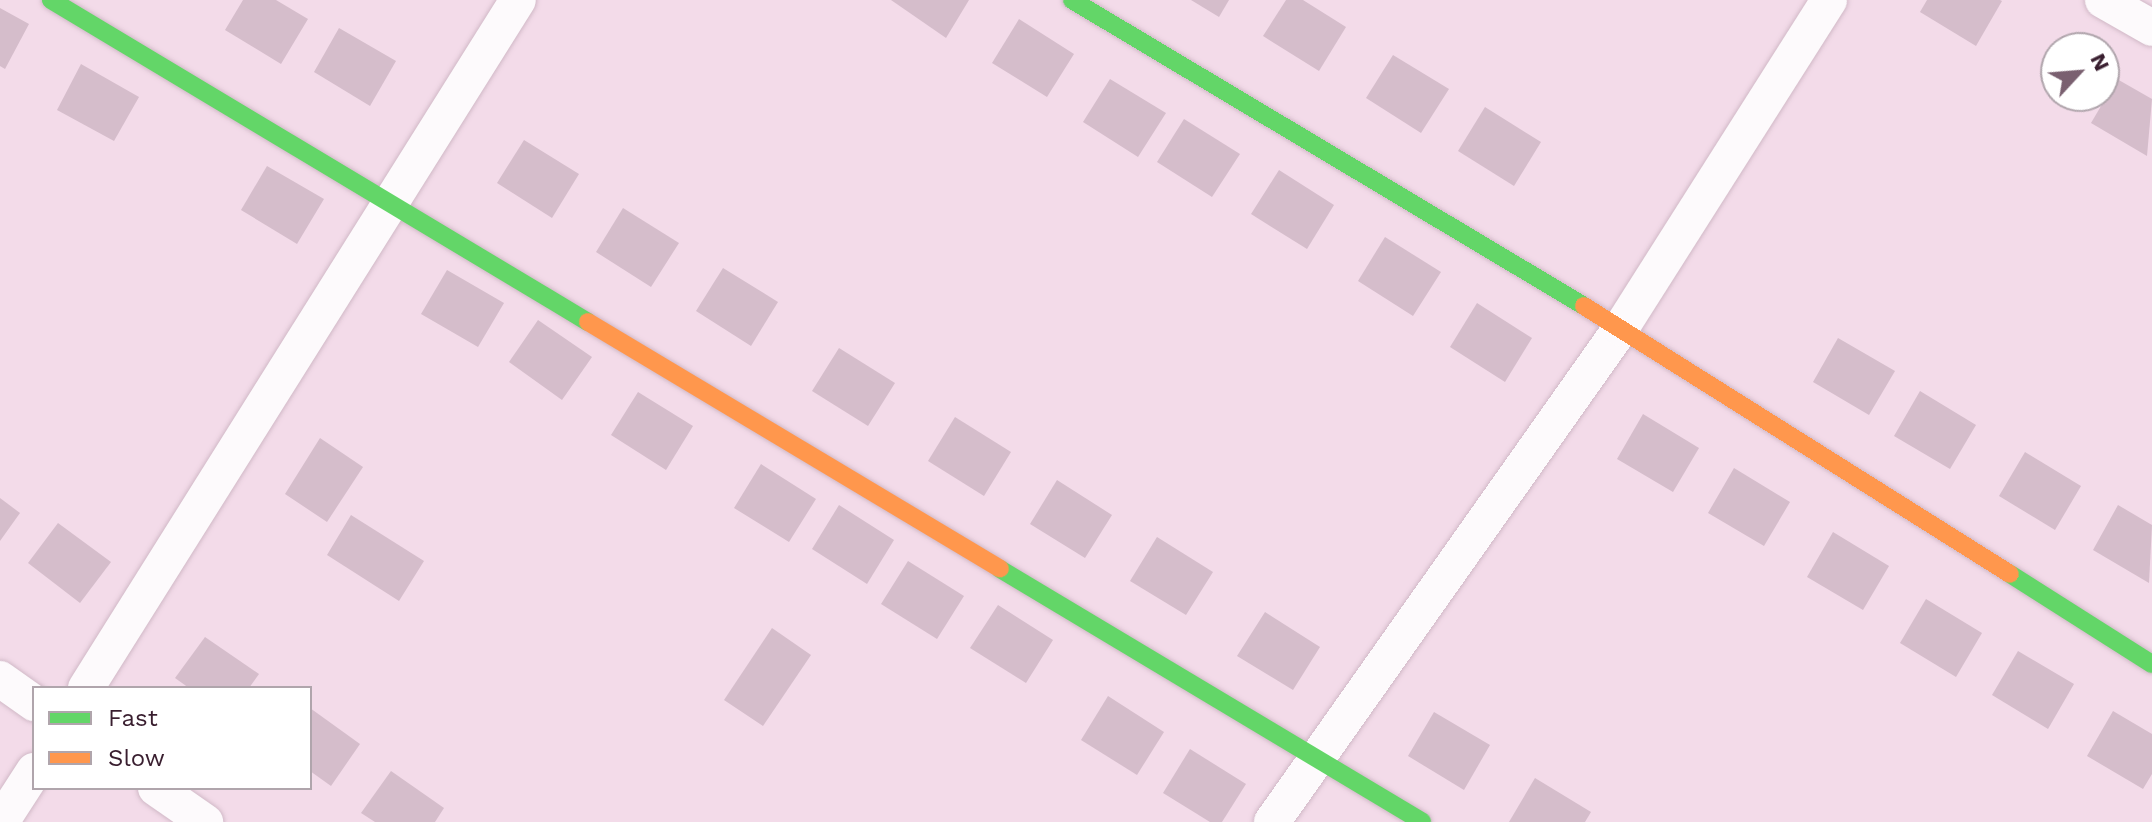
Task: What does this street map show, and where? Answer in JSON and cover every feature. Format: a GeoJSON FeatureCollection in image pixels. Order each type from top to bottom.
{"type":"FeatureCollection","features":[{"type":"Feature","properties":{"kind":"street"},"geometry":{"type":"LineString","coordinates":[[51,0],[393,201],[1319,756],[1422,822]]}},
{"type":"Feature","properties":{"kind":"street"},"geometry":{"type":"LineString","coordinates":[[87,686],[518,0]]}},
{"type":"Feature","properties":{"kind":"street"},"geometry":{"type":"LineString","coordinates":[[1072,0],[1621,328],[2152,664]]}},
{"type":"Feature","properties":{"kind":"street"},"geometry":{"type":"LineString","coordinates":[[1272,822],[1621,328],[1829,0]]}},
{"type":"Feature","properties":{"kind":"street"},"geometry":{"type":"LineString","coordinates":[[2103,0],[2152,28]]}},
{"type":"Feature","properties":{"kind":"street"},"geometry":{"type":"LineString","coordinates":[[0,679],[32,702]]}},
{"type":"Feature","properties":{"kind":"street"},"geometry":{"type":"LineString","coordinates":[[1,822],[32,774]]}},
{"type":"Feature","properties":{"kind":"street"},"geometry":{"type":"LineString","coordinates":[[159,790],[205,822]]}},
{"type":"Feature","properties":{"kind":"building"},"geometry":{"type":"Polygon","coordinates":[[[243,0],[276,0],[308,19],[281,64],[225,30],[243,0]]]}},
{"type":"Feature","properties":{"kind":"building"},"geometry":{"type":"Polygon","coordinates":[[[891,0],[969,0],[946,38],[891,0]]]}},
{"type":"Feature","properties":{"kind":"building"},"geometry":{"type":"Polygon","coordinates":[[[1191,0],[1229,0],[1219,17],[1191,0]]]}},
{"type":"Feature","properties":{"kind":"building"},"geometry":{"type":"Polygon","coordinates":[[[1286,0],[1303,0],[1346,27],[1319,71],[1263,36],[1286,0]]]}},
{"type":"Feature","properties":{"kind":"building"},"geometry":{"type":"Polygon","coordinates":[[[1927,0],[2002,1],[1976,46],[1920,12],[1927,0]]]}},
{"type":"Feature","properties":{"kind":"building"},"geometry":{"type":"Polygon","coordinates":[[[0,8],[29,24],[5,69],[0,66],[0,8]]]}},
{"type":"Feature","properties":{"kind":"building"},"geometry":{"type":"Polygon","coordinates":[[[1019,19],[1074,54],[1047,97],[992,63],[1019,19]]]}},
{"type":"Feature","properties":{"kind":"building"},"geometry":{"type":"Polygon","coordinates":[[[339,28],[396,61],[370,106],[314,72],[339,28]]]}},
{"type":"Feature","properties":{"kind":"building"},"geometry":{"type":"Polygon","coordinates":[[[1393,55],[1449,89],[1421,133],[1366,98],[1393,55]]]}},
{"type":"Feature","properties":{"kind":"building"},"geometry":{"type":"Polygon","coordinates":[[[81,64],[139,97],[114,141],[57,110],[81,64]]]}},
{"type":"Feature","properties":{"kind":"building"},"geometry":{"type":"Polygon","coordinates":[[[1110,79],[1166,113],[1138,157],[1083,122],[1110,79]]]}},
{"type":"Feature","properties":{"kind":"building"},"geometry":{"type":"Polygon","coordinates":[[[2120,81],[2152,99],[2147,156],[2091,123],[2098,112],[2120,112],[2120,81]]]}},
{"type":"Feature","properties":{"kind":"building"},"geometry":{"type":"Polygon","coordinates":[[[1485,107],[1541,142],[1514,186],[1458,151],[1485,107]]]}},
{"type":"Feature","properties":{"kind":"building"},"geometry":{"type":"Polygon","coordinates":[[[1184,119],[1240,154],[1212,197],[1157,162],[1184,119]]]}},
{"type":"Feature","properties":{"kind":"building"},"geometry":{"type":"Polygon","coordinates":[[[524,140],[579,174],[552,218],[497,183],[524,140]]]}},
{"type":"Feature","properties":{"kind":"building"},"geometry":{"type":"Polygon","coordinates":[[[267,166],[324,199],[297,244],[241,210],[267,166]]]}},
{"type":"Feature","properties":{"kind":"building"},"geometry":{"type":"Polygon","coordinates":[[[1279,170],[1334,205],[1307,249],[1251,214],[1279,170]]]}},
{"type":"Feature","properties":{"kind":"building"},"geometry":{"type":"Polygon","coordinates":[[[623,208],[679,243],[651,287],[596,252],[623,208]]]}},
{"type":"Feature","properties":{"kind":"building"},"geometry":{"type":"Polygon","coordinates":[[[1385,237],[1441,272],[1413,316],[1358,281],[1385,237]]]}},
{"type":"Feature","properties":{"kind":"building"},"geometry":{"type":"Polygon","coordinates":[[[723,268],[778,302],[751,346],[696,311],[723,268]]]}},
{"type":"Feature","properties":{"kind":"building"},"geometry":{"type":"Polygon","coordinates":[[[447,270],[504,303],[478,347],[421,314],[447,270]]]}},
{"type":"Feature","properties":{"kind":"building"},"geometry":{"type":"Polygon","coordinates":[[[1477,303],[1532,338],[1505,382],[1450,347],[1477,303]]]}},
{"type":"Feature","properties":{"kind":"building"},"geometry":{"type":"Polygon","coordinates":[[[538,320],[592,357],[562,400],[509,362],[538,320]]]}},
{"type":"Feature","properties":{"kind":"building"},"geometry":{"type":"Polygon","coordinates":[[[1838,338],[1895,371],[1869,415],[1813,382],[1838,338]]]}},
{"type":"Feature","properties":{"kind":"building"},"geometry":{"type":"Polygon","coordinates":[[[839,348],[895,383],[868,426],[812,391],[839,348]]]}},
{"type":"Feature","properties":{"kind":"building"},"geometry":{"type":"Polygon","coordinates":[[[1920,391],[1976,425],[1950,469],[1894,436],[1920,391]]]}},
{"type":"Feature","properties":{"kind":"building"},"geometry":{"type":"Polygon","coordinates":[[[638,392],[693,426],[666,470],[611,435],[638,392]]]}},
{"type":"Feature","properties":{"kind":"building"},"geometry":{"type":"Polygon","coordinates":[[[1643,414],[1699,448],[1673,492],[1617,459],[1643,414]]]}},
{"type":"Feature","properties":{"kind":"building"},"geometry":{"type":"Polygon","coordinates":[[[955,417],[1011,452],[984,496],[928,461],[955,417]]]}},
{"type":"Feature","properties":{"kind":"building"},"geometry":{"type":"Polygon","coordinates":[[[320,438],[363,467],[327,522],[285,494],[320,438]]]}},
{"type":"Feature","properties":{"kind":"building"},"geometry":{"type":"Polygon","coordinates":[[[2025,452],[2081,486],[2055,530],[1999,496],[2025,452]]]}},
{"type":"Feature","properties":{"kind":"building"},"geometry":{"type":"Polygon","coordinates":[[[761,464],[816,499],[789,542],[734,508],[761,464]]]}},
{"type":"Feature","properties":{"kind":"building"},"geometry":{"type":"Polygon","coordinates":[[[1734,468],[1790,502],[1764,546],[1708,513],[1734,468]]]}},
{"type":"Feature","properties":{"kind":"building"},"geometry":{"type":"Polygon","coordinates":[[[1057,480],[1112,515],[1085,558],[1030,524],[1057,480]]]}},
{"type":"Feature","properties":{"kind":"building"},"geometry":{"type":"Polygon","coordinates":[[[0,498],[20,513],[0,541],[0,498]]]}},
{"type":"Feature","properties":{"kind":"building"},"geometry":{"type":"Polygon","coordinates":[[[839,505],[894,540],[867,584],[812,549],[839,505]]]}},
{"type":"Feature","properties":{"kind":"building"},"geometry":{"type":"Polygon","coordinates":[[[2118,505],[2152,525],[2149,583],[2093,550],[2118,505]]]}},
{"type":"Feature","properties":{"kind":"building"},"geometry":{"type":"Polygon","coordinates":[[[351,515],[424,561],[399,601],[327,555],[351,515]]]}},
{"type":"Feature","properties":{"kind":"building"},"geometry":{"type":"Polygon","coordinates":[[[58,523],[111,562],[80,603],[28,563],[58,523]]]}},
{"type":"Feature","properties":{"kind":"building"},"geometry":{"type":"Polygon","coordinates":[[[1833,532],[1889,566],[1863,610],[1807,577],[1833,532]]]}},
{"type":"Feature","properties":{"kind":"building"},"geometry":{"type":"Polygon","coordinates":[[[1157,537],[1213,572],[1186,615],[1130,581],[1157,537]]]}},
{"type":"Feature","properties":{"kind":"building"},"geometry":{"type":"Polygon","coordinates":[[[908,561],[964,596],[937,639],[881,604],[908,561]]]}},
{"type":"Feature","properties":{"kind":"building"},"geometry":{"type":"Polygon","coordinates":[[[1926,599],[1982,633],[1956,677],[1900,643],[1926,599]]]}},
{"type":"Feature","properties":{"kind":"building"},"geometry":{"type":"Polygon","coordinates":[[[998,605],[1053,640],[1026,683],[970,648],[998,605]]]}},
{"type":"Feature","properties":{"kind":"building"},"geometry":{"type":"Polygon","coordinates":[[[1265,612],[1320,647],[1293,690],[1237,656],[1265,612]]]}},
{"type":"Feature","properties":{"kind":"building"},"geometry":{"type":"Polygon","coordinates":[[[772,628],[811,655],[763,726],[724,700],[772,628]]]}},
{"type":"Feature","properties":{"kind":"building"},"geometry":{"type":"Polygon","coordinates":[[[205,637],[259,674],[250,686],[186,686],[175,678],[205,637]]]}},
{"type":"Feature","properties":{"kind":"building"},"geometry":{"type":"Polygon","coordinates":[[[2018,651],[2074,684],[2048,729],[1992,695],[2018,651]]]}},
{"type":"Feature","properties":{"kind":"building"},"geometry":{"type":"Polygon","coordinates":[[[1108,696],[1164,732],[1137,775],[1081,740],[1108,696]]]}},
{"type":"Feature","properties":{"kind":"building"},"geometry":{"type":"Polygon","coordinates":[[[312,709],[360,744],[331,786],[312,772],[312,709]]]}},
{"type":"Feature","properties":{"kind":"building"},"geometry":{"type":"Polygon","coordinates":[[[2113,711],[2152,734],[2152,774],[2143,789],[2087,756],[2113,711]]]}},
{"type":"Feature","properties":{"kind":"building"},"geometry":{"type":"Polygon","coordinates":[[[1434,712],[1490,745],[1464,790],[1408,756],[1434,712]]]}},
{"type":"Feature","properties":{"kind":"building"},"geometry":{"type":"Polygon","coordinates":[[[1190,749],[1246,784],[1222,822],[1210,822],[1163,793],[1190,749]]]}},
{"type":"Feature","properties":{"kind":"building"},"geometry":{"type":"Polygon","coordinates":[[[391,771],[444,808],[435,822],[375,822],[361,813],[391,771]]]}},
{"type":"Feature","properties":{"kind":"building"},"geometry":{"type":"Polygon","coordinates":[[[1535,778],[1591,812],[1585,822],[1509,822],[1535,778]]]}},
{"type":"Feature","properties":{"kind":"traffic: fast"},"geometry":{"type":"LineString","coordinates":[[51,0],[588,322]]}},
{"type":"Feature","properties":{"kind":"traffic: fast"},"geometry":{"type":"LineString","coordinates":[[1072,0],[1584,306]]}},
{"type":"Feature","properties":{"kind":"traffic: fast"},"geometry":{"type":"LineString","coordinates":[[1000,569],[1422,822]]}},
{"type":"Feature","properties":{"kind":"traffic: fast"},"geometry":{"type":"LineString","coordinates":[[2010,574],[2152,664]]}},
{"type":"Feature","properties":{"kind":"traffic: slow"},"geometry":{"type":"LineString","coordinates":[[1584,306],[2010,574]]}},
{"type":"Feature","properties":{"kind":"traffic: slow"},"geometry":{"type":"LineString","coordinates":[[588,322],[1000,569]]}}]}
